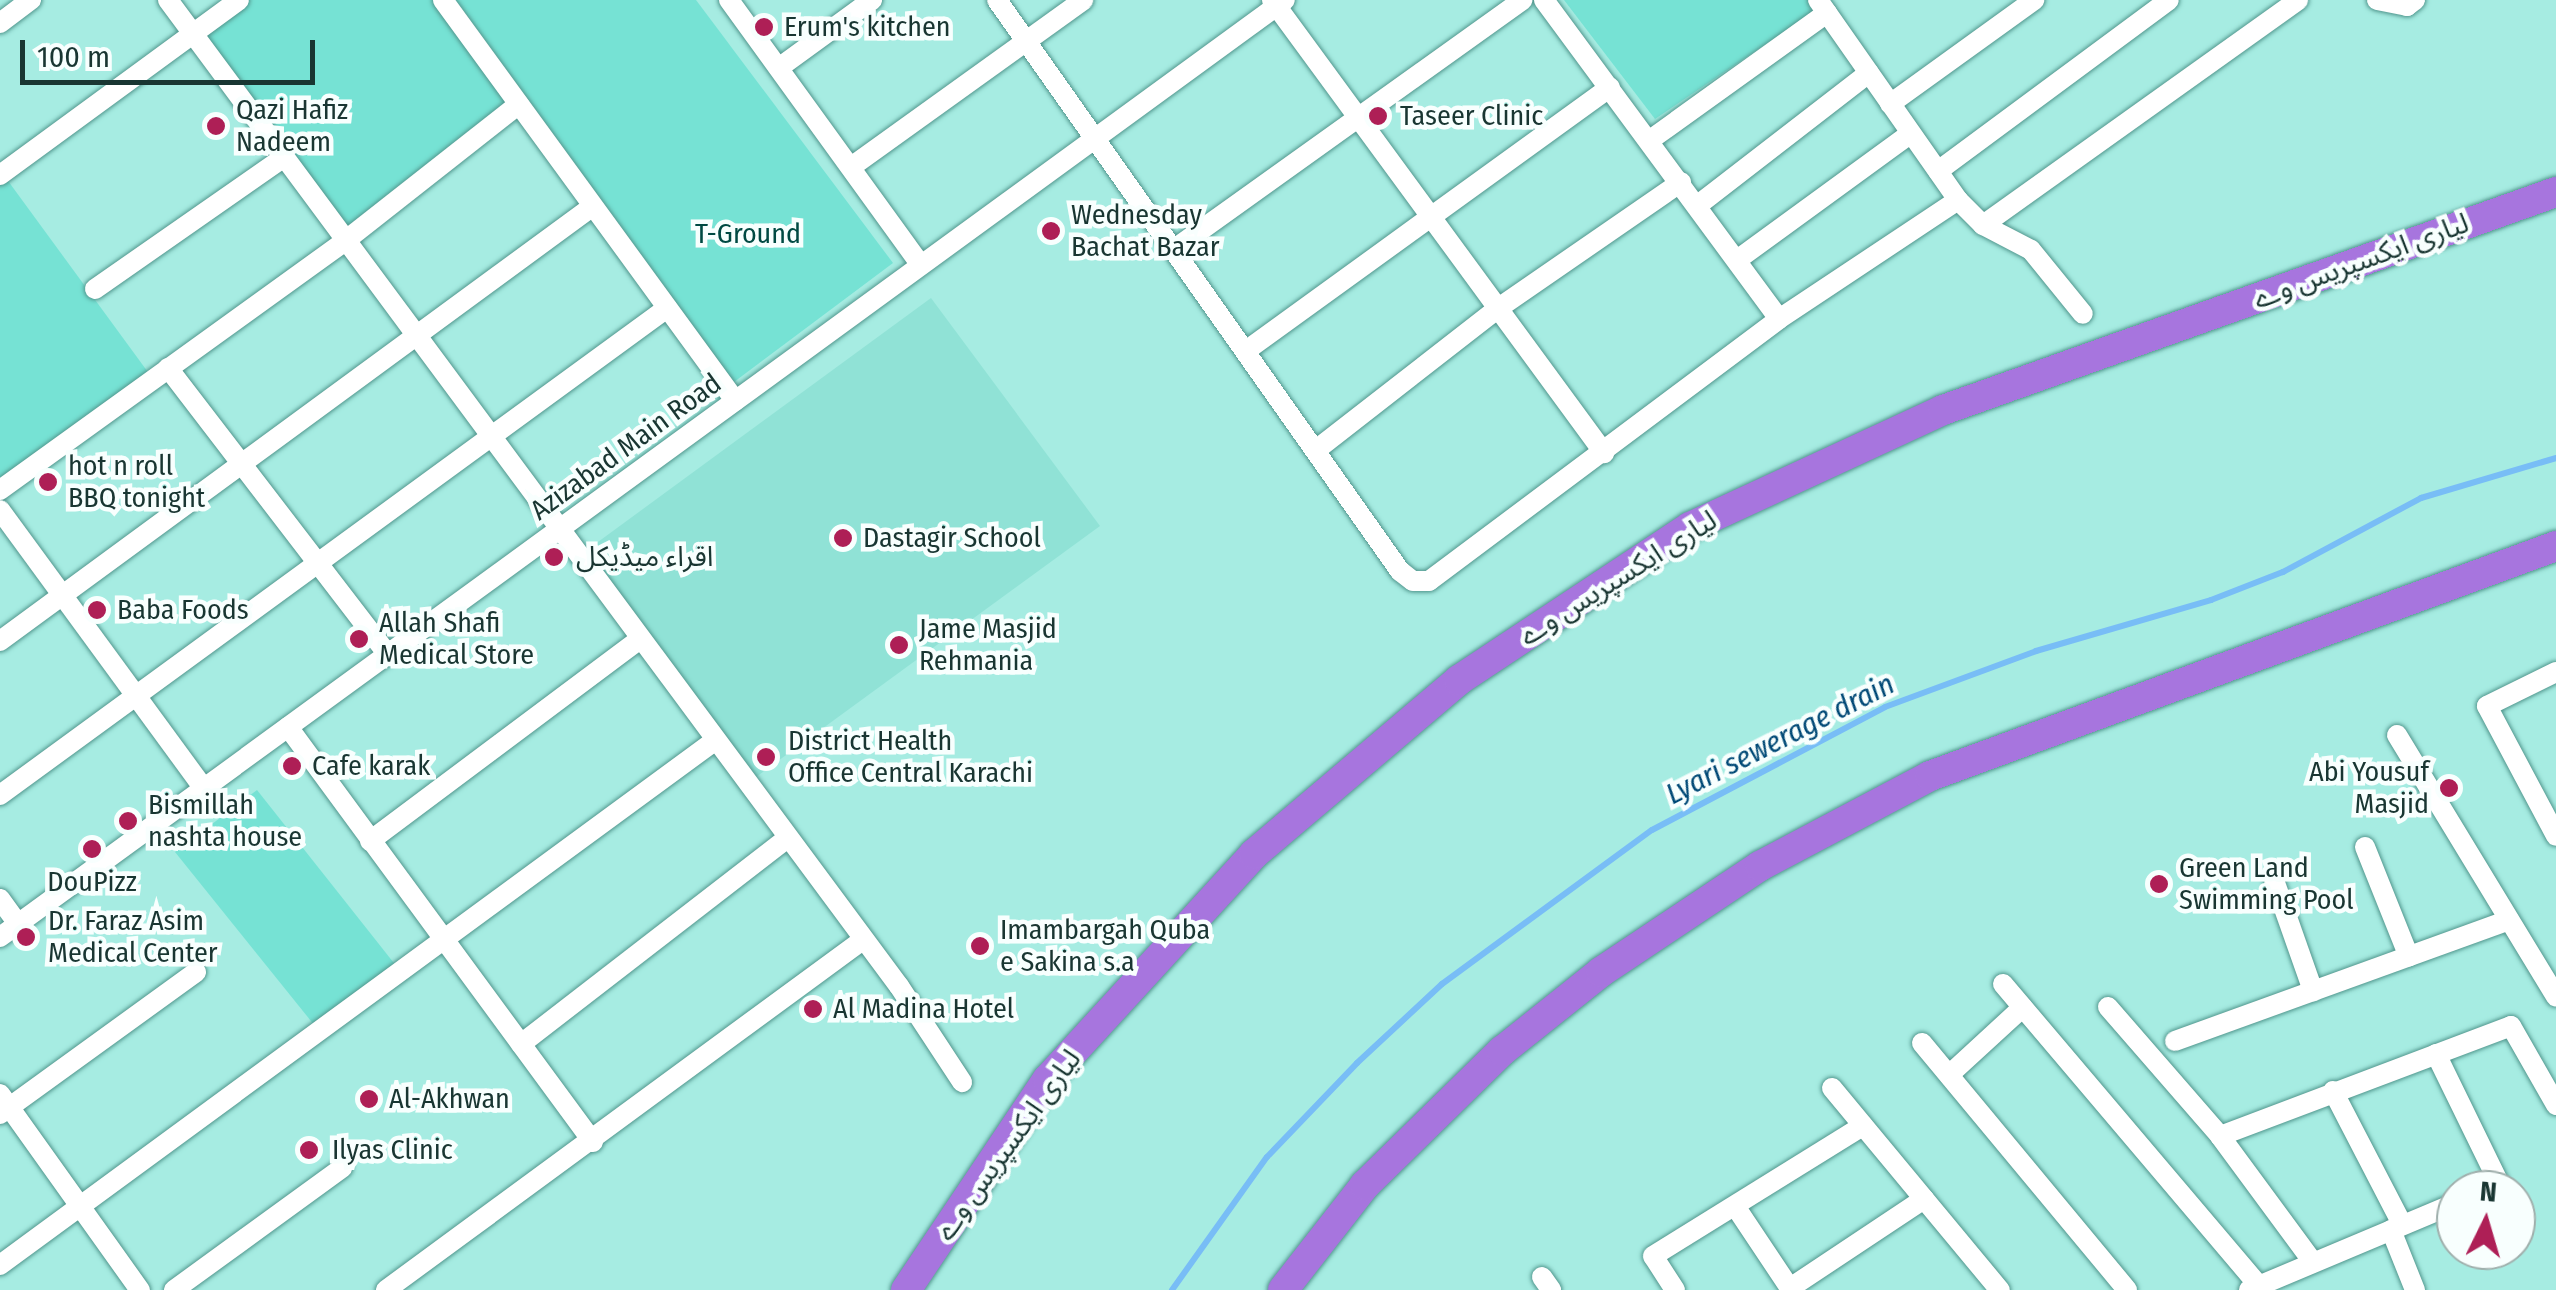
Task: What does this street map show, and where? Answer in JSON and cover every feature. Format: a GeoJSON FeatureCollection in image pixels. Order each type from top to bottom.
{"type":"FeatureCollection","features":[{"type":"Feature","properties":{"kind":"highway","name":"لیاری ایکسپریس وے"},"geometry":{"type":"LineString","coordinates":[[906,1290],[1048,1079],[1254,854],[1459,680],[1690,527],[1943,410],[2556,192]]}},
{"type":"Feature","properties":{"kind":"highway"},"geometry":{"type":"LineString","coordinates":[[1283,1290],[1366,1185],[1502,1052],[1601,972],[1760,866],[1946,770],[2556,546]]}},
{"type":"Feature","properties":{"kind":"street"},"geometry":{"type":"LineString","coordinates":[[0,23],[31,0]]}},
{"type":"Feature","properties":{"kind":"street"},"geometry":{"type":"LineString","coordinates":[[168,0],[860,942],[899,986],[962,1082]]}},
{"type":"Feature","properties":{"kind":"street"},"geometry":{"type":"LineString","coordinates":[[3,167],[239,0]]}},
{"type":"Feature","properties":{"kind":"street"},"geometry":{"type":"LineString","coordinates":[[444,0],[735,401]]}},
{"type":"Feature","properties":{"kind":"street"},"geometry":{"type":"LineString","coordinates":[[729,0],[921,265]]}},
{"type":"Feature","properties":{"kind":"street"},"geometry":{"type":"LineString","coordinates":[[780,67],[872,0]]}},
{"type":"Feature","properties":{"kind":"street"},"geometry":{"type":"LineString","coordinates":[[997,0],[1098,136],[1412,581],[1429,581],[1778,319],[1958,200]]}},
{"type":"Feature","properties":{"kind":"street"},"geometry":{"type":"LineString","coordinates":[[851,167],[1084,0]]}},
{"type":"Feature","properties":{"kind":"street"},"geometry":{"type":"LineString","coordinates":[[1176,248],[1522,0]]}},
{"type":"Feature","properties":{"kind":"street"},"geometry":{"type":"LineString","coordinates":[[1544,0],[1778,319]]}},
{"type":"Feature","properties":{"kind":"street"},"geometry":{"type":"LineString","coordinates":[[1890,104],[2034,0]]}},
{"type":"Feature","properties":{"kind":"street"},"geometry":{"type":"LineString","coordinates":[[1938,171],[2169,0]]}},
{"type":"Feature","properties":{"kind":"street"},"geometry":{"type":"LineString","coordinates":[[1983,225],[2298,0]]}},
{"type":"Feature","properties":{"kind":"street"},"geometry":{"type":"LineString","coordinates":[[2377,0],[2407,6],[2414,0]]}},
{"type":"Feature","properties":{"kind":"street"},"geometry":{"type":"LineString","coordinates":[[1277,2],[1604,453]]}},
{"type":"Feature","properties":{"kind":"street","name":"Azizabad Main Road"},"geometry":{"type":"LineString","coordinates":[[0,938],[1277,2]]}},
{"type":"Feature","properties":{"kind":"street"},"geometry":{"type":"LineString","coordinates":[[1650,140],[1822,7],[1958,200],[1983,225],[2031,250],[2083,314]]}},
{"type":"Feature","properties":{"kind":"street"},"geometry":{"type":"LineString","coordinates":[[1698,205],[1869,74]]}},
{"type":"Feature","properties":{"kind":"street"},"geometry":{"type":"LineString","coordinates":[[1246,350],[1610,87]]}},
{"type":"Feature","properties":{"kind":"street"},"geometry":{"type":"LineString","coordinates":[[0,490],[345,240],[519,104]]}},
{"type":"Feature","properties":{"kind":"street"},"geometry":{"type":"LineString","coordinates":[[1737,260],[1911,134]]}},
{"type":"Feature","properties":{"kind":"street"},"geometry":{"type":"LineString","coordinates":[[95,289],[284,157]]}},
{"type":"Feature","properties":{"kind":"street"},"geometry":{"type":"LineString","coordinates":[[1316,450],[1500,307],[1681,182]]}},
{"type":"Feature","properties":{"kind":"street"},"geometry":{"type":"LineString","coordinates":[[0,641],[593,206]]}},
{"type":"Feature","properties":{"kind":"street"},"geometry":{"type":"LineString","coordinates":[[0,796],[667,308]]}},
{"type":"Feature","properties":{"kind":"street"},"geometry":{"type":"LineString","coordinates":[[168,368],[388,654]]}},
{"type":"Feature","properties":{"kind":"street"},"geometry":{"type":"LineString","coordinates":[[0,510],[204,789]]}},
{"type":"Feature","properties":{"kind":"street"},"geometry":{"type":"LineString","coordinates":[[370,841],[638,640]]}},
{"type":"Feature","properties":{"kind":"street"},"geometry":{"type":"LineString","coordinates":[[2556,672],[2487,706],[2556,836]]}},
{"type":"Feature","properties":{"kind":"street"},"geometry":{"type":"LineString","coordinates":[[288,727],[593,1142]]}},
{"type":"Feature","properties":{"kind":"street"},"geometry":{"type":"LineString","coordinates":[[2398,735],[2556,996]]}},
{"type":"Feature","properties":{"kind":"street"},"geometry":{"type":"LineString","coordinates":[[0,1265],[713,742]]}},
{"type":"Feature","properties":{"kind":"street"},"geometry":{"type":"LineString","coordinates":[[521,1044],[785,840]]}},
{"type":"Feature","properties":{"kind":"street"},"geometry":{"type":"LineString","coordinates":[[2365,846],[2409,957]]}},
{"type":"Feature","properties":{"kind":"street"},"geometry":{"type":"LineString","coordinates":[[2274,880],[2313,991]]}},
{"type":"Feature","properties":{"kind":"street"},"geometry":{"type":"LineString","coordinates":[[0,900],[18,924]]}},
{"type":"Feature","properties":{"kind":"street"},"geometry":{"type":"LineString","coordinates":[[2175,1041],[2509,920]]}},
{"type":"Feature","properties":{"kind":"street"},"geometry":{"type":"LineString","coordinates":[[386,1290],[593,1142],[860,942]]}},
{"type":"Feature","properties":{"kind":"street"},"geometry":{"type":"LineString","coordinates":[[140,1290],[3,1105],[196,972]]}},
{"type":"Feature","properties":{"kind":"street"},"geometry":{"type":"LineString","coordinates":[[2003,984],[2254,1288],[2436,1210]]}},
{"type":"Feature","properties":{"kind":"street"},"geometry":{"type":"LineString","coordinates":[[1949,1076],[2023,1007]]}},
{"type":"Feature","properties":{"kind":"street"},"geometry":{"type":"LineString","coordinates":[[2108,1007],[2220,1136],[2313,1262]]}},
{"type":"Feature","properties":{"kind":"street"},"geometry":{"type":"LineString","coordinates":[[2220,1136],[2511,1026],[2556,1106]]}},
{"type":"Feature","properties":{"kind":"street"},"geometry":{"type":"LineString","coordinates":[[1922,1043],[2127,1290]]}},
{"type":"Feature","properties":{"kind":"street"},"geometry":{"type":"LineString","coordinates":[[2436,1054],[2493,1170]]}},
{"type":"Feature","properties":{"kind":"street"},"geometry":{"type":"LineString","coordinates":[[1832,1088],[1924,1199],[1990,1287]]}},
{"type":"Feature","properties":{"kind":"street"},"geometry":{"type":"LineString","coordinates":[[2333,1091],[2396,1227],[2415,1290]]}},
{"type":"Feature","properties":{"kind":"street"},"geometry":{"type":"LineString","coordinates":[[1675,1290],[1652,1256],[1863,1126]]}},
{"type":"Feature","properties":{"kind":"street"},"geometry":{"type":"LineString","coordinates":[[174,1290],[342,1168]]}},
{"type":"Feature","properties":{"kind":"street"},"geometry":{"type":"LineString","coordinates":[[1735,1206],[1791,1289],[1924,1199]]}},
{"type":"Feature","properties":{"kind":"shaded area","name":"Dastagir School"},"geometry":{"type":"Polygon","coordinates":[[[931,298],[1100,526],[756,777],[587,550],[931,298]]]}},
{"type":"Feature","properties":{"kind":"green space"},"geometry":{"type":"Polygon","coordinates":[[[239,0],[443,0],[519,104],[345,241],[193,34],[239,0]]]}},
{"type":"Feature","properties":{"kind":"green space","name":"T-Ground"},"geometry":{"type":"Polygon","coordinates":[[[456,0],[696,0],[893,263],[734,382],[456,0]]]}},
{"type":"Feature","properties":{"kind":"green space"},"geometry":{"type":"Polygon","coordinates":[[[1564,0],[1809,0],[1816,10],[1655,119],[1564,0]]]}},
{"type":"Feature","properties":{"kind":"green space"},"geometry":{"type":"Polygon","coordinates":[[[3,174],[153,379],[0,490],[0,177],[3,174]]]}},
{"type":"Feature","properties":{"kind":"green space"},"geometry":{"type":"Polygon","coordinates":[[[257,790],[401,972],[319,1031],[175,852],[257,790]]]}},
{"type":"Feature","properties":{"kind":"waterway","name":"Lyari sewerage drain"},"geometry":{"type":"LineString","coordinates":[[1172,1290],[1267,1157],[1357,1063],[1442,984],[1652,830],[1885,707],[2036,651],[2211,600],[2283,572],[2421,498],[2556,458]]}},
{"type":"Feature","properties":{"kind":"place","name":"Erum's kitchen"},"geometry":{"type":"Point","coordinates":[764,27]}},
{"type":"Feature","properties":{"kind":"place","name":"Taseer Clinic"},"geometry":{"type":"Point","coordinates":[1378,116]}},
{"type":"Feature","properties":{"kind":"place","name":"Qazi Hafiz Nadeem"},"geometry":{"type":"Point","coordinates":[216,126]}},
{"type":"Feature","properties":{"kind":"place","name":"Wednesday Bachat Bazar"},"geometry":{"type":"Point","coordinates":[1051,231]}},
{"type":"Feature","properties":{"kind":"place","name":"hot n roll BBQ tonight"},"geometry":{"type":"Point","coordinates":[48,482]}},
{"type":"Feature","properties":{"kind":"place","name":"Dastagir School"},"geometry":{"type":"Point","coordinates":[843,538]}},
{"type":"Feature","properties":{"kind":"place","name":"اقراء میڈیکل"},"geometry":{"type":"Point","coordinates":[554,557]}},
{"type":"Feature","properties":{"kind":"place","name":"Baba Foods"},"geometry":{"type":"Point","coordinates":[97,610]}},
{"type":"Feature","properties":{"kind":"place","name":"Allah Shafi Medical Store"},"geometry":{"type":"Point","coordinates":[359,639]}},
{"type":"Feature","properties":{"kind":"place","name":"Jame Masjid Rehmania"},"geometry":{"type":"Point","coordinates":[899,645]}},
{"type":"Feature","properties":{"kind":"place","name":"District Health Office Central Karachi"},"geometry":{"type":"Point","coordinates":[766,757]}},
{"type":"Feature","properties":{"kind":"place","name":"Cafe karak"},"geometry":{"type":"Point","coordinates":[292,766]}},
{"type":"Feature","properties":{"kind":"place","name":"Abi Yousuf Masjid"},"geometry":{"type":"Point","coordinates":[2449,788]}},
{"type":"Feature","properties":{"kind":"place","name":"Bismillah nashta house"},"geometry":{"type":"Point","coordinates":[128,821]}},
{"type":"Feature","properties":{"kind":"place","name":"DouPizz"},"geometry":{"type":"Point","coordinates":[92,849]}},
{"type":"Feature","properties":{"kind":"place","name":"Green Land Swimming Pool"},"geometry":{"type":"Point","coordinates":[2159,884]}},
{"type":"Feature","properties":{"kind":"place","name":"Dr. Faraz Asim Medical Center"},"geometry":{"type":"Point","coordinates":[26,937]}},
{"type":"Feature","properties":{"kind":"place","name":"Imambargah Quba e Sakina s.a"},"geometry":{"type":"Point","coordinates":[980,946]}},
{"type":"Feature","properties":{"kind":"place","name":"Al Madina Hotel"},"geometry":{"type":"Point","coordinates":[813,1009]}},
{"type":"Feature","properties":{"kind":"place","name":"Al-Akhwan"},"geometry":{"type":"Point","coordinates":[369,1099]}},
{"type":"Feature","properties":{"kind":"place","name":"Ilyas Clinic"},"geometry":{"type":"Point","coordinates":[309,1150]}}]}
